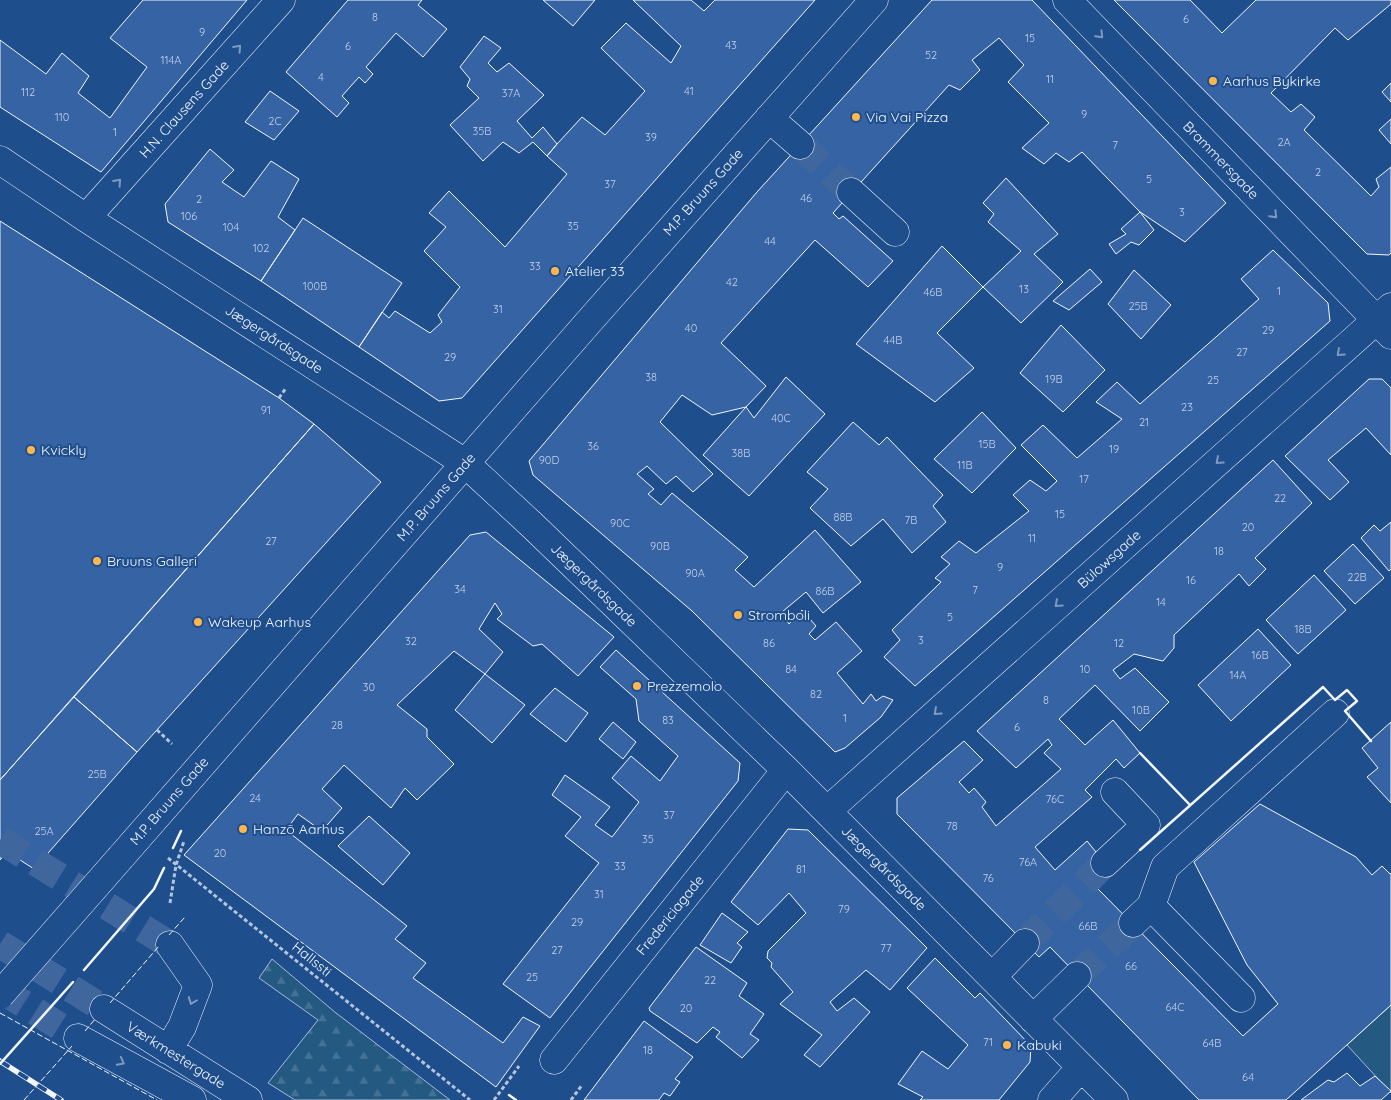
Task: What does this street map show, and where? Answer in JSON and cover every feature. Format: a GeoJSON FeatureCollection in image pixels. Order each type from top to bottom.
{"type":"FeatureCollection","features":[{"type":"Feature","properties":{"kind":"street","name":"H.N. Clausens Gade"},"geometry":{"type":"LineString","coordinates":[[86,218],[281,0]]}},
{"type":"Feature","properties":{"kind":"street","name":"M.P. Bruuns Gade"},"geometry":{"type":"LineString","coordinates":[[0,995],[465,463],[874,0]]}},
{"type":"Feature","properties":{"kind":"street","name":"Brammersgade"},"geometry":{"type":"LineString","coordinates":[[1066,0],[1386,320]]}},
{"type":"Feature","properties":{"kind":"street"},"geometry":{"type":"LineString","coordinates":[[770,118],[800,145]]}},
{"type":"Feature","properties":{"kind":"street","name":"Jægergårdsgade"},"geometry":{"type":"LineString","coordinates":[[0,160],[86,218],[465,463],[532,525],[827,810],[1114,1100]]}},
{"type":"Feature","properties":{"kind":"street"},"geometry":{"type":"LineString","coordinates":[[851,192],[895,232]]}},
{"type":"Feature","properties":{"kind":"street","name":"Bülowsgade"},"geometry":{"type":"LineString","coordinates":[[827,810],[1386,320]]}},
{"type":"Feature","properties":{"kind":"street"},"geometry":{"type":"LineString","coordinates":[[1241,998],[1142,915],[1165,867],[1335,713]]}},
{"type":"Feature","properties":{"kind":"street","name":"Fredericiagade"},"geometry":{"type":"LineString","coordinates":[[554,1060],[786,770]]}},
{"type":"Feature","properties":{"kind":"street"},"geometry":{"type":"LineString","coordinates":[[1106,863],[1146,825],[1115,792]]}},
{"type":"Feature","properties":{"kind":"street"},"geometry":{"type":"LineString","coordinates":[[992,977],[1025,943]]}},
{"type":"Feature","properties":{"kind":"street"},"geometry":{"type":"LineString","coordinates":[[168,1050],[182,1027],[198,985],[170,945]]}},
{"type":"Feature","properties":{"kind":"street"},"geometry":{"type":"LineString","coordinates":[[1033,1019],[1077,976]]}},
{"type":"Feature","properties":{"kind":"street","name":"Værkmestergade"},"geometry":{"type":"LineString","coordinates":[[104,1009],[248,1100]]}},
{"type":"Feature","properties":{"kind":"street"},"geometry":{"type":"LineString","coordinates":[[78,1038],[192,1100]]}},
{"type":"Feature","properties":{"kind":"street"},"geometry":{"type":"LineString","coordinates":[[1052,1100],[1081,1067]]}},
{"type":"Feature","properties":{"kind":"path","name":"Hallssti"},"geometry":{"type":"LineString","coordinates":[[141,834],[470,1100]]}},
{"type":"Feature","properties":{"kind":"green space"},"geometry":{"type":"Polygon","coordinates":[[[272,959],[336,1013],[450,1100],[295,1100],[268,1083],[318,1020],[259,978],[272,959]]]}},
{"type":"Feature","properties":{"kind":"green space"},"geometry":{"type":"Polygon","coordinates":[[[1391,1005],[1391,1093],[1347,1045],[1391,1005]]]}},
{"type":"Feature","properties":{"kind":"building"},"geometry":{"type":"Polygon","coordinates":[[[143,0],[247,0],[101,172],[0,107],[0,40],[46,74],[62,53],[89,76],[78,93],[110,118],[147,67],[110,38],[143,0]]]}},
{"type":"Feature","properties":{"kind":"building"},"geometry":{"type":"Polygon","coordinates":[[[348,0],[422,0],[418,5],[447,29],[423,57],[396,33],[366,67],[373,74],[365,83],[359,77],[342,96],[349,103],[337,117],[286,72],[348,0]]]}},
{"type":"Feature","properties":{"kind":"building"},"geometry":{"type":"Polygon","coordinates":[[[543,0],[595,0],[573,26],[543,0]]]}},
{"type":"Feature","properties":{"kind":"building"},"geometry":{"type":"Polygon","coordinates":[[[633,0],[691,0],[704,11],[715,0],[815,0],[462,398],[439,401],[359,347],[382,312],[389,318],[395,311],[430,333],[442,322],[438,315],[460,287],[424,251],[446,227],[429,213],[449,191],[505,247],[567,174],[547,156],[557,144],[582,117],[605,135],[645,91],[601,48],[626,23],[671,63],[681,46],[633,0]]]}},
{"type":"Feature","properties":{"kind":"building"},"geometry":{"type":"Polygon","coordinates":[[[932,0],[1032,0],[1226,203],[1185,242],[1140,212],[1082,152],[1069,162],[1056,153],[1044,164],[1022,148],[1049,123],[1008,82],[1024,65],[999,38],[972,60],[980,70],[960,90],[949,85],[833,213],[839,219],[843,216],[893,261],[868,287],[815,240],[721,343],[766,386],[746,407],[712,415],[682,395],[660,422],[713,474],[693,492],[676,476],[666,484],[647,466],[637,474],[654,489],[648,494],[661,505],[672,493],[748,557],[735,570],[754,587],[815,530],[861,582],[823,613],[806,592],[782,612],[789,624],[802,610],[816,626],[809,634],[815,640],[836,622],[862,651],[837,673],[863,704],[871,694],[876,701],[883,696],[893,700],[881,717],[845,748],[835,752],[692,611],[533,475],[529,461],[757,192],[932,0]]]}},
{"type":"Feature","properties":{"kind":"building"},"geometry":{"type":"Polygon","coordinates":[[[1114,0],[1190,0],[1222,33],[1256,0],[1391,0],[1391,4],[1348,40],[1335,28],[1271,93],[1291,112],[1301,104],[1315,117],[1304,130],[1371,196],[1379,187],[1376,179],[1391,167],[1391,253],[1389,255],[1367,254],[1114,0]]]}},
{"type":"Feature","properties":{"kind":"building"},"geometry":{"type":"Polygon","coordinates":[[[484,36],[501,48],[488,63],[497,72],[509,63],[544,95],[517,121],[532,138],[543,127],[557,144],[547,156],[533,142],[519,153],[503,142],[483,161],[450,125],[479,98],[467,86],[470,79],[460,67],[484,36]]]}},
{"type":"Feature","properties":{"kind":"building"},"geometry":{"type":"Polygon","coordinates":[[[1391,83],[1391,102],[1382,92],[1391,83]]]}},
{"type":"Feature","properties":{"kind":"building"},"geometry":{"type":"Polygon","coordinates":[[[270,91],[299,111],[274,140],[245,122],[270,91]]]}},
{"type":"Feature","properties":{"kind":"building"},"geometry":{"type":"Polygon","coordinates":[[[1391,119],[1391,144],[1379,130],[1391,119]]]}},
{"type":"Feature","properties":{"kind":"building"},"geometry":{"type":"Polygon","coordinates":[[[210,149],[234,170],[222,182],[244,197],[271,161],[299,179],[278,217],[295,230],[261,281],[168,222],[165,204],[210,149]]]}},
{"type":"Feature","properties":{"kind":"building"},"geometry":{"type":"Polygon","coordinates":[[[1006,178],[1058,234],[1034,254],[1063,282],[1021,323],[983,287],[1021,251],[988,222],[994,214],[983,203],[1006,178]]]}},
{"type":"Feature","properties":{"kind":"building"},"geometry":{"type":"Polygon","coordinates":[[[1140,212],[1154,230],[1139,245],[1131,242],[1116,254],[1109,244],[1126,234],[1121,229],[1140,212]]]}},
{"type":"Feature","properties":{"kind":"building"},"geometry":{"type":"Polygon","coordinates":[[[303,218],[402,283],[359,347],[261,281],[303,218]]]}},
{"type":"Feature","properties":{"kind":"building","name":"Bruuns Galleri"},"geometry":{"type":"Polygon","coordinates":[[[0,221],[279,398],[314,424],[0,780],[0,221]]]}},
{"type":"Feature","properties":{"kind":"building"},"geometry":{"type":"Polygon","coordinates":[[[942,246],[983,287],[937,333],[974,368],[935,402],[856,344],[942,246]]]}},
{"type":"Feature","properties":{"kind":"building"},"geometry":{"type":"Polygon","coordinates":[[[1273,250],[1328,303],[1330,321],[915,686],[884,657],[900,640],[892,630],[941,582],[935,578],[950,564],[941,557],[959,541],[976,553],[1029,511],[1013,495],[1030,480],[1046,491],[1057,481],[1021,445],[1043,425],[1077,458],[1122,419],[1096,402],[1117,382],[1140,404],[1259,299],[1241,279],[1273,250]]]}},
{"type":"Feature","properties":{"kind":"building"},"geometry":{"type":"Polygon","coordinates":[[[1090,269],[1102,282],[1069,310],[1053,301],[1090,269]]]}},
{"type":"Feature","properties":{"kind":"building"},"geometry":{"type":"Polygon","coordinates":[[[1134,270],[1171,305],[1141,339],[1108,304],[1134,270]]]}},
{"type":"Feature","properties":{"kind":"building"},"geometry":{"type":"Polygon","coordinates":[[[1061,325],[1105,370],[1063,412],[1020,373],[1061,325]]]}},
{"type":"Feature","properties":{"kind":"building"},"geometry":{"type":"Polygon","coordinates":[[[786,377],[825,414],[749,496],[703,455],[746,407],[754,418],[786,377]]]}},
{"type":"Feature","properties":{"kind":"building"},"geometry":{"type":"Polygon","coordinates":[[[1369,379],[1382,379],[1391,388],[1391,455],[1366,428],[1328,460],[1349,482],[1330,500],[1285,456],[1369,379]]]}},
{"type":"Feature","properties":{"kind":"building"},"geometry":{"type":"Polygon","coordinates":[[[982,412],[1016,448],[972,493],[934,459],[982,412]]]}},
{"type":"Feature","properties":{"kind":"building"},"geometry":{"type":"Polygon","coordinates":[[[853,422],[879,445],[887,437],[943,495],[933,506],[946,522],[912,553],[883,519],[851,546],[810,508],[828,489],[807,472],[853,422]]]}},
{"type":"Feature","properties":{"kind":"building","name":"Wakeup Aarhus"},"geometry":{"type":"Polygon","coordinates":[[[314,424],[381,482],[137,752],[74,697],[314,424]]]}},
{"type":"Feature","properties":{"kind":"building"},"geometry":{"type":"Polygon","coordinates":[[[1273,460],[1312,503],[1255,558],[1266,569],[1249,586],[1239,574],[1174,635],[1174,648],[1163,661],[1134,654],[1113,670],[1120,679],[1135,668],[1169,702],[1140,731],[1095,685],[1059,719],[1085,745],[1113,720],[1140,753],[1124,768],[1116,759],[1085,790],[1092,797],[1035,847],[1055,870],[1087,841],[1113,873],[1098,889],[1243,1036],[1278,1004],[1247,965],[1194,862],[1260,804],[1356,857],[1372,875],[1382,866],[1391,873],[1391,1005],[1286,1100],[1199,1100],[1050,947],[1039,957],[1025,943],[897,814],[897,798],[964,741],[983,760],[959,782],[969,793],[974,788],[986,802],[982,807],[996,826],[1061,769],[1044,753],[1052,745],[1048,739],[1016,768],[977,731],[1273,460]]]}},
{"type":"Feature","properties":{"kind":"building"},"geometry":{"type":"Polygon","coordinates":[[[1391,522],[1391,569],[1389,571],[1361,538],[1374,525],[1380,531],[1391,522]]]}},
{"type":"Feature","properties":{"kind":"building"},"geometry":{"type":"Polygon","coordinates":[[[486,532],[614,637],[578,676],[542,644],[533,646],[497,619],[502,614],[495,603],[479,629],[503,652],[485,674],[454,651],[397,705],[427,729],[427,737],[454,764],[417,800],[405,788],[391,808],[344,765],[322,789],[342,808],[322,831],[298,814],[286,830],[407,926],[395,939],[426,963],[413,978],[503,1043],[523,1017],[540,1026],[496,1087],[184,855],[470,535],[486,532]]]}},
{"type":"Feature","properties":{"kind":"building"},"geometry":{"type":"Polygon","coordinates":[[[1353,544],[1384,578],[1355,604],[1324,571],[1353,544]]]}},
{"type":"Feature","properties":{"kind":"building"},"geometry":{"type":"Polygon","coordinates":[[[1314,575],[1346,610],[1298,654],[1266,620],[1314,575]]]}},
{"type":"Feature","properties":{"kind":"building"},"geometry":{"type":"Polygon","coordinates":[[[1258,629],[1291,665],[1231,721],[1198,685],[1258,629]]]}},
{"type":"Feature","properties":{"kind":"building"},"geometry":{"type":"Polygon","coordinates":[[[616,650],[740,763],[738,781],[550,1018],[503,984],[599,863],[565,836],[581,817],[552,795],[565,775],[610,807],[595,825],[612,837],[639,802],[612,778],[631,756],[660,781],[678,756],[639,721],[636,699],[600,667],[616,650]]]}},
{"type":"Feature","properties":{"kind":"building"},"geometry":{"type":"Polygon","coordinates":[[[485,674],[525,705],[492,743],[455,710],[485,674]]]}},
{"type":"Feature","properties":{"kind":"building"},"geometry":{"type":"Polygon","coordinates":[[[555,688],[588,713],[566,742],[530,714],[555,688]]]}},
{"type":"Feature","properties":{"kind":"building"},"geometry":{"type":"Polygon","coordinates":[[[74,697],[137,752],[34,869],[0,847],[0,780],[74,697]]]}},
{"type":"Feature","properties":{"kind":"building"},"geometry":{"type":"Polygon","coordinates":[[[613,722],[636,742],[623,759],[599,739],[613,722]]]}},
{"type":"Feature","properties":{"kind":"building"},"geometry":{"type":"Polygon","coordinates":[[[1391,722],[1391,803],[1367,777],[1378,768],[1362,748],[1391,722]]]}},
{"type":"Feature","properties":{"kind":"building"},"geometry":{"type":"Polygon","coordinates":[[[369,816],[410,853],[383,885],[338,846],[369,816]]]}},
{"type":"Feature","properties":{"kind":"building"},"geometry":{"type":"Polygon","coordinates":[[[788,829],[808,830],[927,948],[890,990],[866,970],[830,1002],[837,1011],[854,998],[870,1012],[820,1067],[804,1055],[822,1035],[780,1004],[793,992],[771,967],[772,963],[767,958],[768,951],[806,913],[789,893],[758,925],[731,902],[788,829]]]}},
{"type":"Feature","properties":{"kind":"building"},"geometry":{"type":"Polygon","coordinates":[[[0,847],[7,852],[0,860],[0,847]]]}},
{"type":"Feature","properties":{"kind":"building"},"geometry":{"type":"Polygon","coordinates":[[[722,913],[748,932],[737,943],[742,947],[731,963],[700,945],[722,913]]]}},
{"type":"Feature","properties":{"kind":"building"},"geometry":{"type":"Polygon","coordinates":[[[696,947],[747,983],[739,996],[764,1014],[750,1034],[759,1040],[742,1058],[716,1037],[720,1032],[713,1027],[697,1043],[650,1011],[649,1008],[696,947]]]}},
{"type":"Feature","properties":{"kind":"building"},"geometry":{"type":"Polygon","coordinates":[[[935,958],[975,998],[980,993],[1031,1046],[1030,1062],[999,1100],[920,1100],[923,1097],[898,1084],[922,1051],[948,1069],[968,1045],[907,988],[935,958]]]}},
{"type":"Feature","properties":{"kind":"building"},"geometry":{"type":"Polygon","coordinates":[[[644,1021],[693,1057],[675,1079],[680,1082],[670,1096],[664,1093],[659,1100],[584,1100],[644,1021]]]}},
{"type":"Feature","properties":{"kind":"building"},"geometry":{"type":"Polygon","coordinates":[[[1347,1073],[1360,1086],[1375,1076],[1391,1091],[1381,1100],[1301,1100],[1328,1080],[1334,1082],[1347,1073]]]}},
{"type":"Feature","properties":{"kind":"tunnel"},"geometry":{"type":"LineString","coordinates":[[800,145],[851,192]]}},
{"type":"Feature","properties":{"kind":"tunnel"},"geometry":{"type":"LineString","coordinates":[[0,840],[170,945]]}},
{"type":"Feature","properties":{"kind":"tunnel"},"geometry":{"type":"LineString","coordinates":[[1025,943],[1105,863]]}},
{"type":"Feature","properties":{"kind":"tunnel"},"geometry":{"type":"LineString","coordinates":[[1077,976],[1133,923]]}},
{"type":"Feature","properties":{"kind":"tunnel"},"geometry":{"type":"LineString","coordinates":[[0,944],[104,1009]]}},
{"type":"Feature","properties":{"kind":"tunnel"},"geometry":{"type":"LineString","coordinates":[[0,989],[78,1038]]}},
{"type":"Feature","properties":{"kind":"railway"},"geometry":{"type":"LineString","coordinates":[[0,1061],[61,1100]]}},
{"type":"Feature","properties":{"kind":"fence"},"geometry":{"type":"LineString","coordinates":[[169,935],[185,917]]}},
{"type":"Feature","properties":{"kind":"fence"},"geometry":{"type":"LineString","coordinates":[[110,1003],[159,946]]}},
{"type":"Feature","properties":{"kind":"fence"},"geometry":{"type":"LineString","coordinates":[[0,1013],[157,1100]]}},
{"type":"Feature","properties":{"kind":"fence"},"geometry":{"type":"LineString","coordinates":[[85,1031],[96,1018]]}},
{"type":"Feature","properties":{"kind":"fence"},"geometry":{"type":"LineString","coordinates":[[24,1100],[72,1046]]}},
{"type":"Feature","properties":{"kind":"wall"},"geometry":{"type":"LineString","coordinates":[[1140,850],[1323,687],[1335,700],[1347,690],[1357,701],[1345,711],[1371,741]]}},
{"type":"Feature","properties":{"kind":"wall"},"geometry":{"type":"LineString","coordinates":[[1140,753],[1190,805]]}},
{"type":"Feature","properties":{"kind":"wall"},"geometry":{"type":"LineString","coordinates":[[173,848],[181,831]]}},
{"type":"Feature","properties":{"kind":"wall"},"geometry":{"type":"LineString","coordinates":[[84,970],[154,889],[164,868]]}},
{"type":"Feature","properties":{"kind":"wall"},"geometry":{"type":"LineString","coordinates":[[0,1064],[73,982]]}},
{"type":"Feature","properties":{"kind":"wall"},"geometry":{"type":"LineString","coordinates":[[509,1095],[516,1100]]}},
{"type":"Feature","properties":{"kind":"place","name":"Aarhus Bykirke"},"geometry":{"type":"Point","coordinates":[1213,81]}},
{"type":"Feature","properties":{"kind":"place","name":"Via Vai Pizza"},"geometry":{"type":"Point","coordinates":[856,117]}},
{"type":"Feature","properties":{"kind":"place","name":"Atelier 33"},"geometry":{"type":"Point","coordinates":[555,271]}},
{"type":"Feature","properties":{"kind":"place","name":"Kvickly"},"geometry":{"type":"Point","coordinates":[31,450]}},
{"type":"Feature","properties":{"kind":"place","name":"Bruuns Galleri"},"geometry":{"type":"Point","coordinates":[97,561]}},
{"type":"Feature","properties":{"kind":"place","name":"Stromboli"},"geometry":{"type":"Point","coordinates":[738,615]}},
{"type":"Feature","properties":{"kind":"place","name":"Wakeup Aarhus"},"geometry":{"type":"Point","coordinates":[198,622]}},
{"type":"Feature","properties":{"kind":"place","name":"Prezzemolo"},"geometry":{"type":"Point","coordinates":[637,686]}},
{"type":"Feature","properties":{"kind":"place","name":"Hanzō Aarhus"},"geometry":{"type":"Point","coordinates":[243,829]}},
{"type":"Feature","properties":{"kind":"place","name":"Kabuki"},"geometry":{"type":"Point","coordinates":[1007,1045]}}]}
